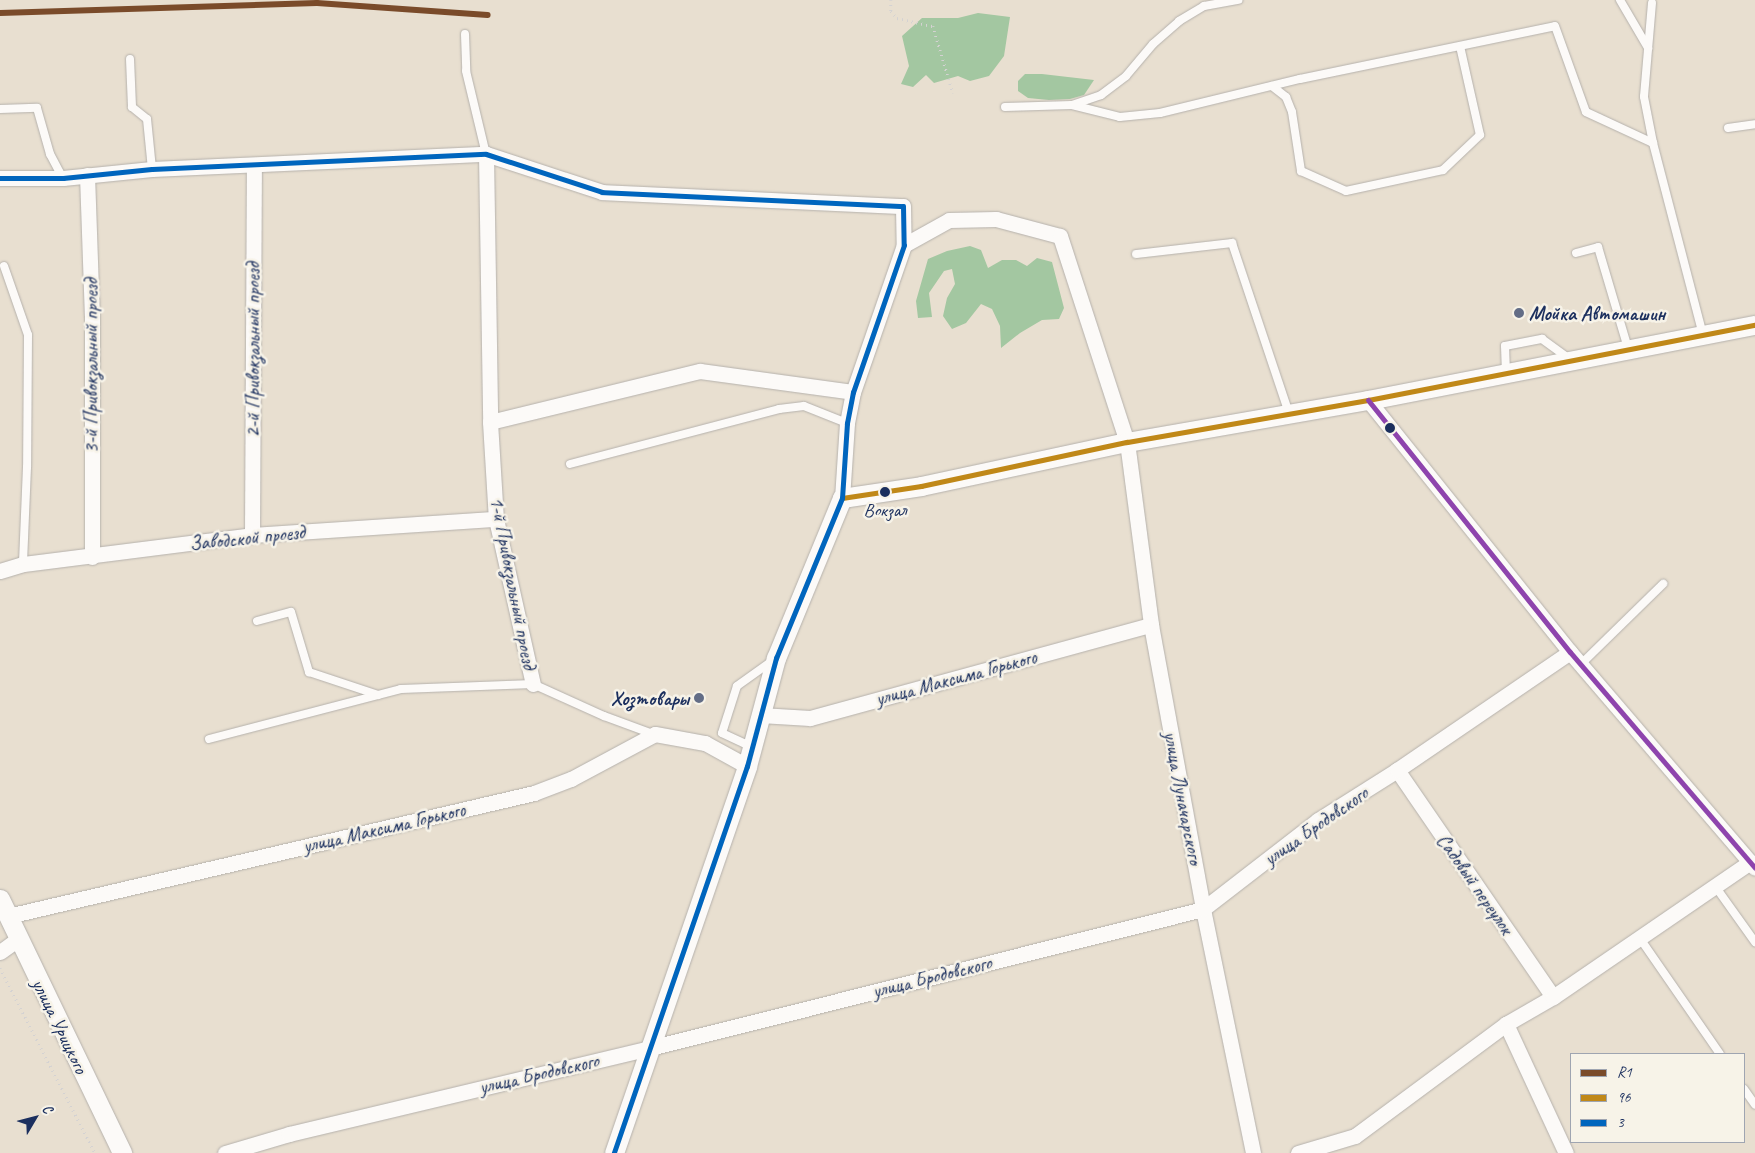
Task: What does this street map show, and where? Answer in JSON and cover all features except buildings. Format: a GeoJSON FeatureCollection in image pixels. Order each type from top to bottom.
{"type":"FeatureCollection","features":[{"type":"Feature","properties":{"kind":"street"},"geometry":{"type":"LineString","coordinates":[[0,178],[63,178],[152,169],[486,154],[602,192],[903,206],[904,245],[853,392],[847,423],[842,498],[776,658],[746,766],[614,1153]]}},
{"type":"Feature","properties":{"kind":"street","name":"1-й Привокзальный проезд"},"geometry":{"type":"LineString","coordinates":[[486,154],[490,422],[496,519],[533,684]]}},
{"type":"Feature","properties":{"kind":"street","name":"2-й Привокзальный проезд"},"geometry":{"type":"LineString","coordinates":[[252,535],[254,165]]}},
{"type":"Feature","properties":{"kind":"street","name":"3-й Привокзальный проезд"},"geometry":{"type":"LineString","coordinates":[[87,175],[92,315],[92,557]]}},
{"type":"Feature","properties":{"kind":"street","name":"улица Луначарского"},"geometry":{"type":"LineString","coordinates":[[904,245],[949,220],[996,219],[1060,236],[1126,442],[1151,625],[1203,909],[1253,1153]]}},
{"type":"Feature","properties":{"kind":"street"},"geometry":{"type":"LineString","coordinates":[[842,498],[921,486],[1126,442],[1368,400],[1704,337],[1755,325]]}},
{"type":"Feature","properties":{"kind":"street"},"geometry":{"type":"LineString","coordinates":[[490,422],[700,371],[853,392]]}},
{"type":"Feature","properties":{"kind":"street"},"geometry":{"type":"LineString","coordinates":[[1298,1153],[1355,1136],[1506,1024],[1553,997],[1715,886],[1752,865],[1570,652],[1368,400]]}},
{"type":"Feature","properties":{"kind":"street","name":"Заводской проезд"},"geometry":{"type":"LineString","coordinates":[[0,571],[23,564],[92,557],[252,535],[496,519]]}},
{"type":"Feature","properties":{"kind":"street","name":"улица Максима Горького"},"geometry":{"type":"LineString","coordinates":[[760,715],[810,718],[1151,625]]}},
{"type":"Feature","properties":{"kind":"street","name":"улица Бродовского"},"geometry":{"type":"LineString","coordinates":[[225,1153],[289,1134],[650,1048],[1203,909],[1318,820],[1397,770],[1570,652]]}},
{"type":"Feature","properties":{"kind":"street"},"geometry":{"type":"LineString","coordinates":[[655,734],[705,743],[746,766]]}},
{"type":"Feature","properties":{"kind":"street","name":"улица Максима Горького"},"geometry":{"type":"LineString","coordinates":[[4,908],[534,793],[571,779],[655,734]]}},
{"type":"Feature","properties":{"kind":"street","name":"Садовый переулок"},"geometry":{"type":"LineString","coordinates":[[1397,770],[1553,997]]}},
{"type":"Feature","properties":{"kind":"street","name":"улица Урицкого"},"geometry":{"type":"LineString","coordinates":[[4,908],[122,1153]]}},
{"type":"Feature","properties":{"kind":"street"},"geometry":{"type":"LineString","coordinates":[[0,952],[18,939]]}},
{"type":"Feature","properties":{"kind":"street"},"geometry":{"type":"LineString","coordinates":[[1506,1024],[1566,1153]]}},
{"type":"Feature","properties":{"kind":"lane"},"geometry":{"type":"LineString","coordinates":[[1072,105],[1101,95],[1126,76],[1153,44],[1179,21],[1204,6],[1238,0]]}},
{"type":"Feature","properties":{"kind":"lane"},"geometry":{"type":"LineString","coordinates":[[1620,0],[1648,48]]}},
{"type":"Feature","properties":{"kind":"lane"},"geometry":{"type":"LineString","coordinates":[[1652,3],[1644,97],[1653,143],[1704,337]]}},
{"type":"Feature","properties":{"kind":"lane"},"geometry":{"type":"LineString","coordinates":[[1005,107],[1072,105],[1120,117],[1160,113],[1272,86],[1554,26],[1586,112],[1653,143]]}},
{"type":"Feature","properties":{"kind":"lane"},"geometry":{"type":"LineString","coordinates":[[465,34],[466,71],[486,154]]}},
{"type":"Feature","properties":{"kind":"lane"},"geometry":{"type":"LineString","coordinates":[[1272,86],[1286,97],[1292,112],[1301,171],[1346,191],[1356,189],[1443,170],[1480,135],[1460,46]]}},
{"type":"Feature","properties":{"kind":"lane"},"geometry":{"type":"LineString","coordinates":[[130,59],[132,107],[148,119],[152,169]]}},
{"type":"Feature","properties":{"kind":"lane"},"geometry":{"type":"LineString","coordinates":[[0,109],[37,108],[50,154],[63,178]]}},
{"type":"Feature","properties":{"kind":"lane"},"geometry":{"type":"LineString","coordinates":[[1728,128],[1755,124]]}},
{"type":"Feature","properties":{"kind":"lane"},"geometry":{"type":"LineString","coordinates":[[1136,254],[1232,243],[1289,413]]}},
{"type":"Feature","properties":{"kind":"lane"},"geometry":{"type":"LineString","coordinates":[[1576,253],[1598,247],[1628,351]]}},
{"type":"Feature","properties":{"kind":"lane"},"geometry":{"type":"LineString","coordinates":[[4,266],[28,335],[27,467],[23,564]]}},
{"type":"Feature","properties":{"kind":"lane"},"geometry":{"type":"LineString","coordinates":[[1506,374],[1505,346],[1542,339],[1572,361]]}},
{"type":"Feature","properties":{"kind":"lane"},"geometry":{"type":"LineString","coordinates":[[570,464],[787,408],[804,406],[847,423]]}},
{"type":"Feature","properties":{"kind":"lane"},"geometry":{"type":"LineString","coordinates":[[1581,664],[1663,584]]}},
{"type":"Feature","properties":{"kind":"lane"},"geometry":{"type":"LineString","coordinates":[[257,621],[291,612],[309,672],[378,695]]}},
{"type":"Feature","properties":{"kind":"lane"},"geometry":{"type":"LineString","coordinates":[[752,747],[722,733],[737,686],[776,658]]}},
{"type":"Feature","properties":{"kind":"lane"},"geometry":{"type":"LineString","coordinates":[[209,739],[401,689],[533,684],[604,716],[655,734]]}},
{"type":"Feature","properties":{"kind":"lane"},"geometry":{"type":"LineString","coordinates":[[1715,886],[1755,942]]}},
{"type":"Feature","properties":{"kind":"lane"},"geometry":{"type":"LineString","coordinates":[[1639,937],[1719,1053]]}},
{"type":"Feature","properties":{"kind":"lane"},"geometry":{"type":"LineString","coordinates":[[1745,1090],[1755,1105]]}},
{"type":"Feature","properties":{"kind":"path"},"geometry":{"type":"LineString","coordinates":[[891,0],[891,11],[896,18],[934,26],[953,93]]}},
{"type":"Feature","properties":{"kind":"path"},"geometry":{"type":"LineString","coordinates":[[0,968],[95,1153]]}},
{"type":"Feature","properties":{"kind":"green space"},"geometry":{"type":"Polygon","coordinates":[[[978,13],[1010,17],[1004,56],[989,76],[970,81],[958,76],[934,83],[926,75],[913,87],[901,84],[909,66],[902,36],[922,18],[958,18],[978,13]]]}},
{"type":"Feature","properties":{"kind":"green space"},"geometry":{"type":"Polygon","coordinates":[[[1025,74],[1094,80],[1084,95],[1070,99],[1049,100],[1028,98],[1018,91],[1018,81],[1025,74]]]}},
{"type":"Feature","properties":{"kind":"green space"},"geometry":{"type":"Polygon","coordinates":[[[970,246],[981,250],[988,268],[1002,260],[1016,260],[1027,266],[1037,258],[1052,262],[1064,308],[1059,319],[1042,320],[1020,333],[1001,348],[1000,326],[992,309],[981,304],[966,323],[952,329],[943,316],[947,298],[955,284],[952,269],[944,271],[929,293],[932,317],[918,318],[916,301],[928,259],[947,251],[970,246]]]}},
{"type":"Feature","properties":{"kind":"transit line","name":"R1"},"geometry":{"type":"LineString","coordinates":[[0,13],[317,3],[488,15]]}},
{"type":"Feature","properties":{"kind":"transit line","name":"3"},"geometry":{"type":"LineString","coordinates":[[0,178],[63,178],[152,169],[486,154],[602,192],[903,206],[904,245],[853,392],[847,423],[842,498],[776,658],[747,766],[614,1153]]}},
{"type":"Feature","properties":{"kind":"transit line","name":"96"},"geometry":{"type":"LineString","coordinates":[[842,498],[921,486],[1127,442],[1368,400],[1755,325]]}},
{"type":"Feature","properties":{"kind":"transit line"},"geometry":{"type":"LineString","coordinates":[[1368,400],[1570,652],[1755,868]]}},
{"type":"Feature","properties":{"kind":"place","name":"Мойка Автомашин"},"geometry":{"type":"Point","coordinates":[1519,313]}},
{"type":"Feature","properties":{"kind":"place","name":"Вокзал"},"geometry":{"type":"Point","coordinates":[885,492]}},
{"type":"Feature","properties":{"kind":"place","name":"Хозтовары"},"geometry":{"type":"Point","coordinates":[699,698]}}]}
